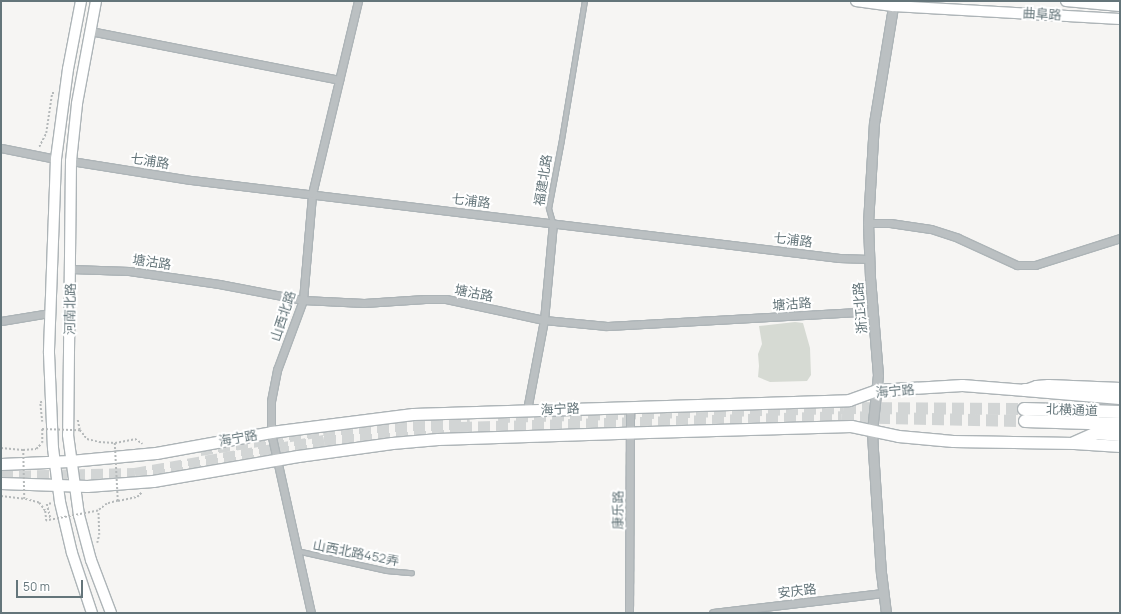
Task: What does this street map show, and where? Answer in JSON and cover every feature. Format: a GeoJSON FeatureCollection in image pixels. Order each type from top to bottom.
{"type":"FeatureCollection","features":[{"type":"Feature","properties":{"kind":"highway"},"geometry":{"type":"LineString","coordinates":[[1025,390],[1120,398]]}},
{"type":"Feature","properties":{"kind":"highway","name":"北横通道"},"geometry":{"type":"LineString","coordinates":[[1120,412],[1024,415],[1120,424]]}},
{"type":"Feature","properties":{"kind":"highway"},"geometry":{"type":"LineString","coordinates":[[1074,442],[1096,433],[1120,435]]}},
{"type":"Feature","properties":{"kind":"main road","name":"河南北路"},"geometry":{"type":"LineString","coordinates":[[81,1],[68,69],[56,159],[50,313],[50,409],[58,485],[72,553],[92,613]]}},
{"type":"Feature","properties":{"kind":"main road","name":"河南北路"},"geometry":{"type":"LineString","coordinates":[[96,1],[77,104],[71,161],[71,269],[68,409],[70,461],[79,515],[91,560],[112,613]]}},
{"type":"Feature","properties":{"kind":"main road","name":"曲阜路"},"geometry":{"type":"LineString","coordinates":[[856,1],[1120,19]]}},
{"type":"Feature","properties":{"kind":"main road","name":"曲阜路"},"geometry":{"type":"LineString","coordinates":[[1066,1],[1104,3],[1120,6]]}},
{"type":"Feature","properties":{"kind":"main road","name":"海宁路"},"geometry":{"type":"LineString","coordinates":[[1,464],[56,462],[156,453],[271,432],[413,414],[849,400],[876,390],[962,385],[1025,390],[1036,386],[1048,385],[1120,388]]}},
{"type":"Feature","properties":{"kind":"main road","name":"海宁路"},"geometry":{"type":"LineString","coordinates":[[1,483],[75,486],[153,481],[346,448],[417,440],[630,432],[851,426],[898,436],[953,441],[1074,442],[1120,446]]}},
{"type":"Feature","properties":{"kind":"street","name":"山西北路"},"geometry":{"type":"LineString","coordinates":[[311,613],[271,432],[271,401],[277,370],[303,300],[312,194],[358,1]]}},
{"type":"Feature","properties":{"kind":"street"},"geometry":{"type":"LineString","coordinates":[[1101,17],[1104,3]]}},
{"type":"Feature","properties":{"kind":"street","name":"浙江北路"},"geometry":{"type":"LineString","coordinates":[[886,613],[876,503],[872,431],[878,375],[869,259],[868,223],[874,123],[893,4]]}},
{"type":"Feature","properties":{"kind":"street"},"geometry":{"type":"LineString","coordinates":[[90,31],[339,80]]}},
{"type":"Feature","properties":{"kind":"street"},"geometry":{"type":"LineString","coordinates":[[1,148],[56,159]]}},
{"type":"Feature","properties":{"kind":"street","name":"七浦路"},"geometry":{"type":"LineString","coordinates":[[71,161],[191,180],[839,258],[869,259]]}},
{"type":"Feature","properties":{"kind":"street","name":"福建北路"},"geometry":{"type":"LineString","coordinates":[[527,410],[544,320],[553,223]]}},
{"type":"Feature","properties":{"kind":"street"},"geometry":{"type":"LineString","coordinates":[[868,223],[913,225],[945,233],[1017,265],[1035,265],[1120,238]]}},
{"type":"Feature","properties":{"kind":"street","name":"塘沽路"},"geometry":{"type":"LineString","coordinates":[[71,269],[128,271],[219,284],[303,300],[364,303],[446,299],[544,320],[587,324],[627,326],[873,310]]}},
{"type":"Feature","properties":{"kind":"street"},"geometry":{"type":"LineString","coordinates":[[1,321],[50,313]]}},
{"type":"Feature","properties":{"kind":"street","name":"康乐路"},"geometry":{"type":"LineString","coordinates":[[629,613],[630,406]]}},
{"type":"Feature","properties":{"kind":"street","name":"安庆路"},"geometry":{"type":"LineString","coordinates":[[713,613],[883,593]]}},
{"type":"Feature","properties":{"kind":"lane","name":"福建北路"},"geometry":{"type":"LineString","coordinates":[[553,223],[548,209],[562,140],[585,1]]}},
{"type":"Feature","properties":{"kind":"lane","name":"山西北路452弄"},"geometry":{"type":"LineString","coordinates":[[297,551],[387,571],[412,573]]}},
{"type":"Feature","properties":{"kind":"path"},"geometry":{"type":"LineString","coordinates":[[35,154],[46,133],[52,93]]}},
{"type":"Feature","properties":{"kind":"path"},"geometry":{"type":"LineString","coordinates":[[1,448],[23,450],[36,449],[42,443],[40,403]]}},
{"type":"Feature","properties":{"kind":"path"},"geometry":{"type":"LineString","coordinates":[[42,429],[80,430],[87,439],[99,442],[115,443],[135,439]]}},
{"type":"Feature","properties":{"kind":"path"},"geometry":{"type":"LineString","coordinates":[[115,443],[118,501]]}},
{"type":"Feature","properties":{"kind":"path"},"geometry":{"type":"LineString","coordinates":[[23,450],[24,498]]}},
{"type":"Feature","properties":{"kind":"path"},"geometry":{"type":"LineString","coordinates":[[1,496],[24,498],[39,503],[44,511],[46,521],[98,511],[107,504],[137,497]]}},
{"type":"Feature","properties":{"kind":"path"},"geometry":{"type":"LineString","coordinates":[[47,504],[51,520]]}},
{"type":"Feature","properties":{"kind":"path"},"geometry":{"type":"LineString","coordinates":[[98,511],[99,535]]}},
{"type":"Feature","properties":{"kind":"shaded area"},"geometry":{"type":"Polygon","coordinates":[[[795,322],[803,323],[810,348],[811,375],[807,381],[770,382],[758,377],[758,354],[762,344],[759,326],[795,322]]]}},
{"type":"Feature","properties":{"kind":"tunnel"},"geometry":{"type":"LineString","coordinates":[[498,417],[844,408],[1024,409]]}},
{"type":"Feature","properties":{"kind":"tunnel"},"geometry":{"type":"LineString","coordinates":[[200,450],[323,431],[469,417]]}},
{"type":"Feature","properties":{"kind":"tunnel"},"geometry":{"type":"LineString","coordinates":[[1,477],[135,474],[324,441],[460,428],[842,417],[1025,421]]}}]}
